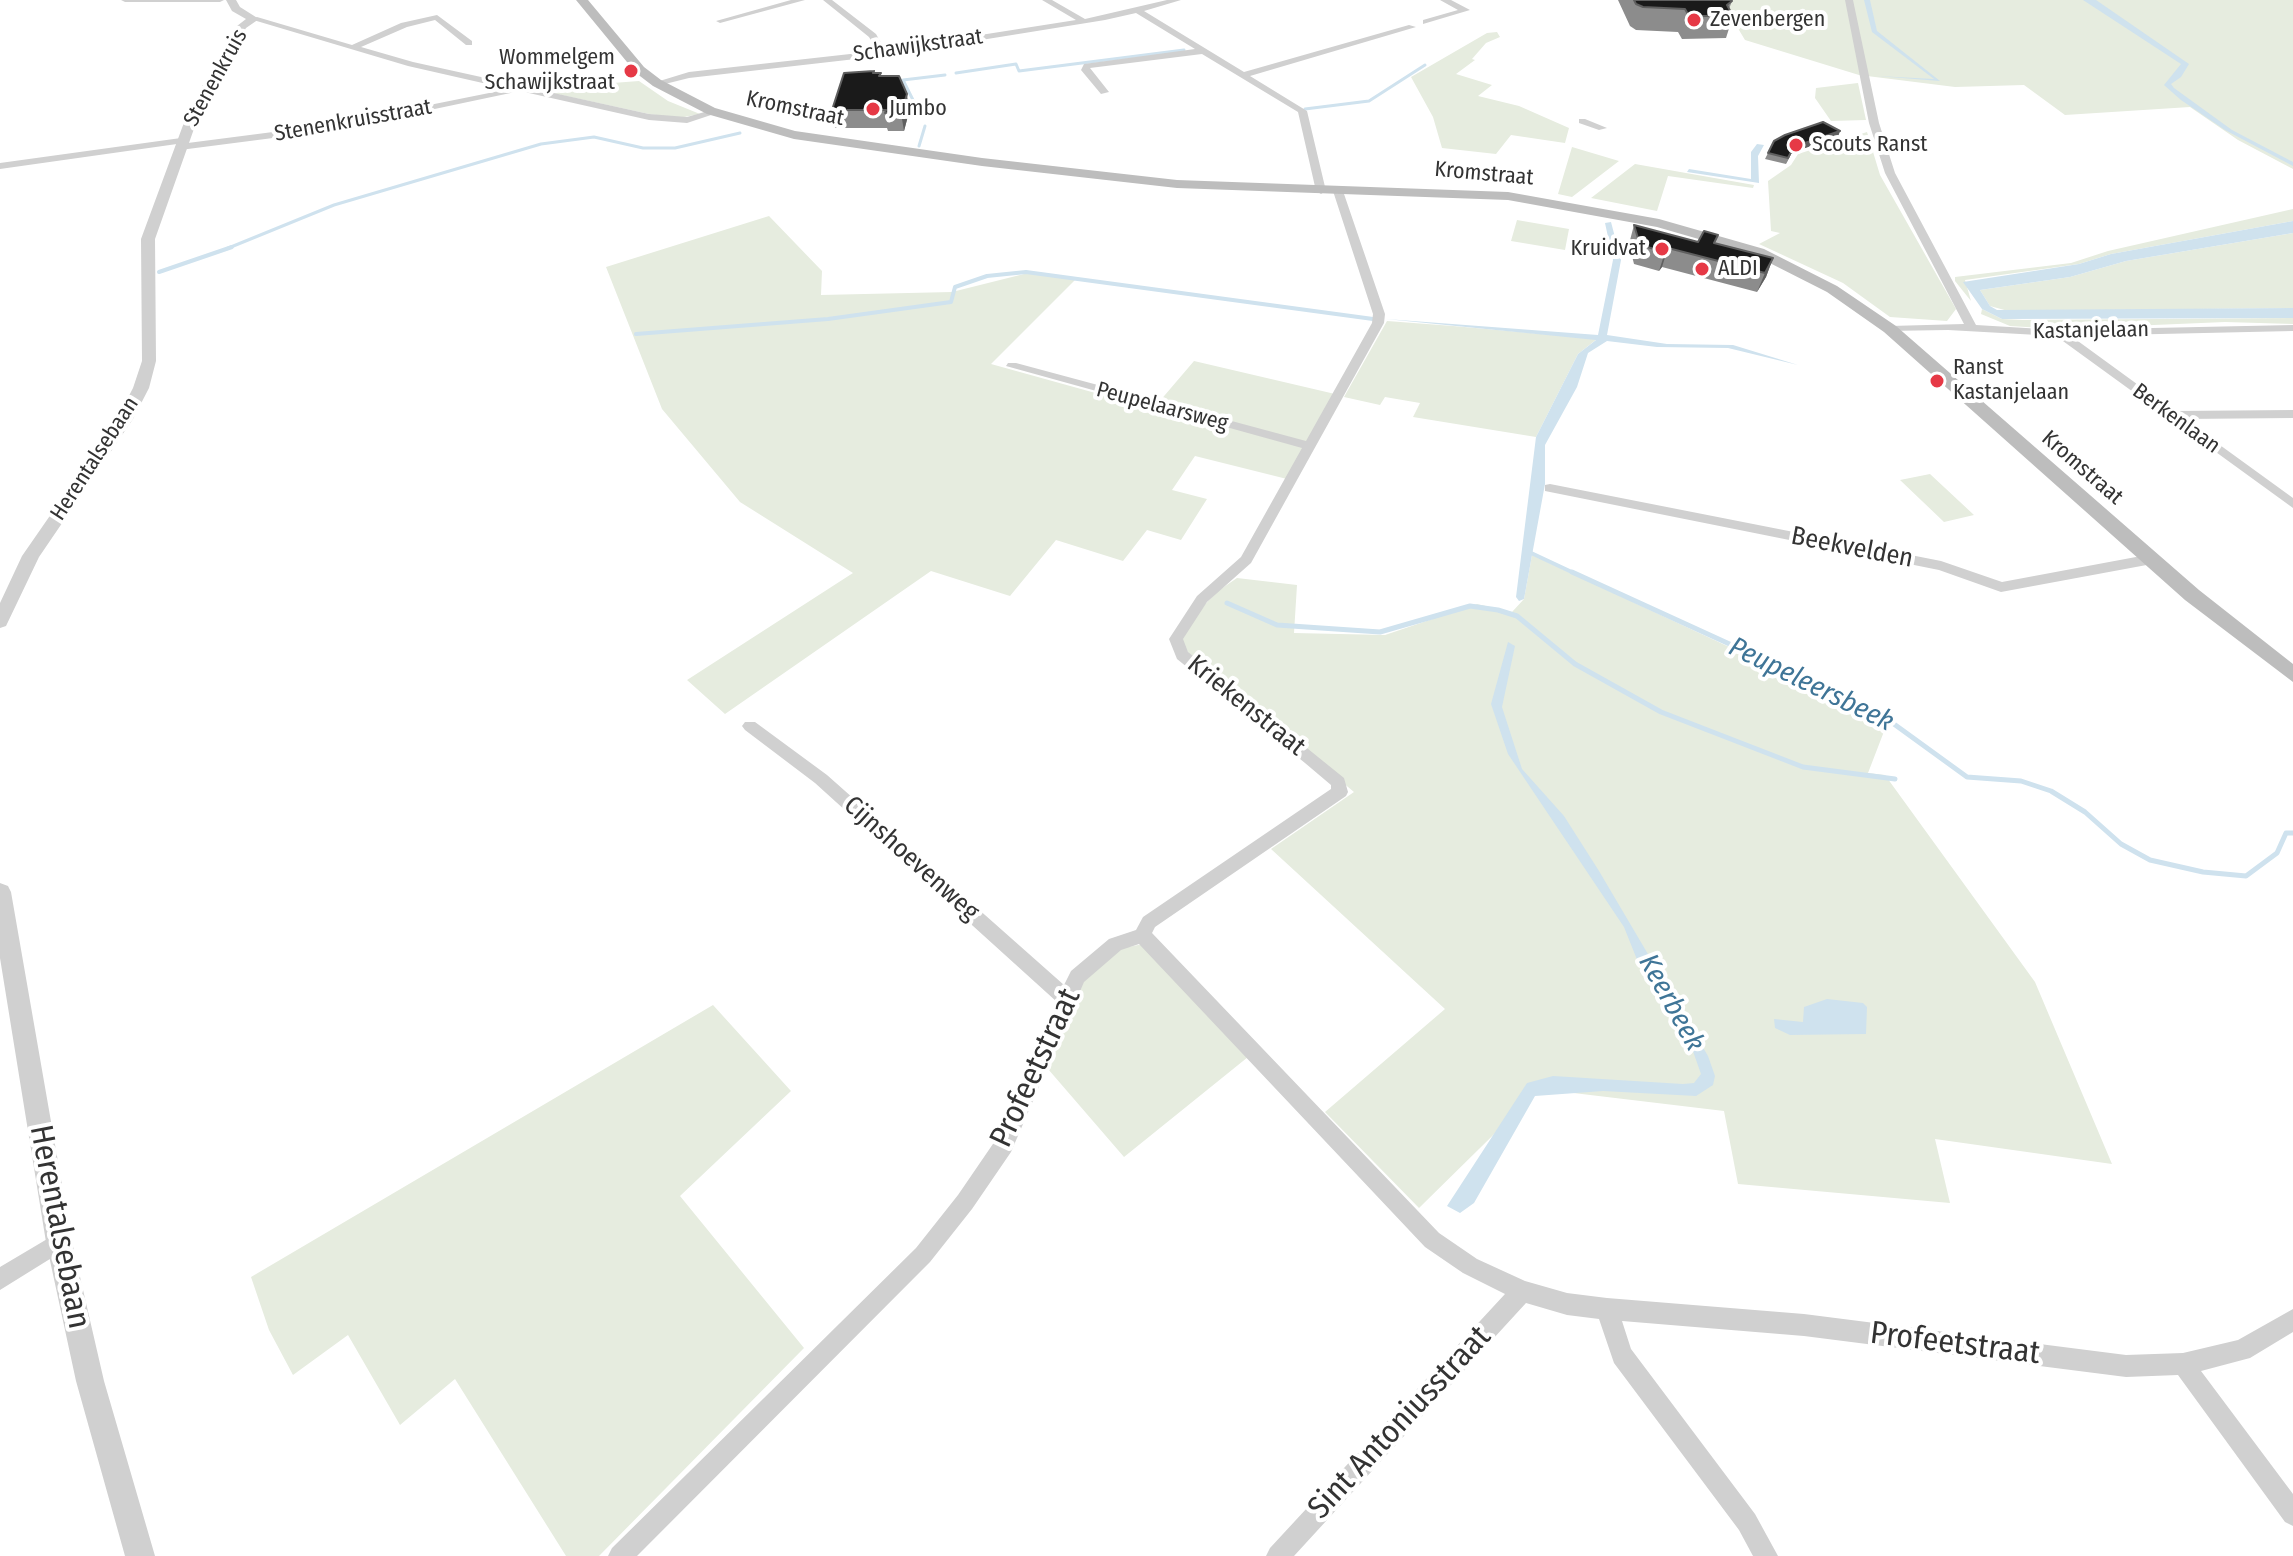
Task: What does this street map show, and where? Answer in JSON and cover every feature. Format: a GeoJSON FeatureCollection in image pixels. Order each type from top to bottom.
{"type":"FeatureCollection","features":[{"type":"Feature","properties":{"kind":"main road"},"geometry":{"type":"LineString","coordinates":[[582,0],[640,70],[657,83],[715,112]]}},
{"type":"Feature","properties":{"kind":"main road","name":"Kromstraat"},"geometry":{"type":"LineString","coordinates":[[715,112],[794,135],[936,156],[1177,184],[1508,196],[1669,225],[1733,243],[1785,264],[1832,289],[1890,329],[2234,631],[2293,675]]}},
{"type":"Feature","properties":{"kind":"street"},"geometry":{"type":"LineString","coordinates":[[125,0],[220,0]]}},
{"type":"Feature","properties":{"kind":"street"},"geometry":{"type":"LineString","coordinates":[[231,0],[236,9],[254,19],[526,89]]}},
{"type":"Feature","properties":{"kind":"street"},"geometry":{"type":"LineString","coordinates":[[720,21],[801,0]]}},
{"type":"Feature","properties":{"kind":"street"},"geometry":{"type":"LineString","coordinates":[[827,0],[873,36],[882,53]]}},
{"type":"Feature","properties":{"kind":"street"},"geometry":{"type":"LineString","coordinates":[[1046,0],[1083,21]]}},
{"type":"Feature","properties":{"kind":"street","name":"Schawijkstraat"},"geometry":{"type":"LineString","coordinates":[[657,83],[684,75],[882,53],[1083,21],[1177,0]]}},
{"type":"Feature","properties":{"kind":"street"},"geometry":{"type":"LineString","coordinates":[[1426,22],[1466,10],[1444,0]]}},
{"type":"Feature","properties":{"kind":"street"},"geometry":{"type":"LineString","coordinates":[[1849,0],[1874,123],[1890,173],[1972,329]]}},
{"type":"Feature","properties":{"kind":"street","name":"Kriekenstraat"},"geometry":{"type":"LineString","coordinates":[[1137,10],[1302,111],[1379,314],[1378,323],[1246,560],[1202,599],[1176,639],[1182,655],[1338,782],[1340,792],[1149,922],[1142,935]]}},
{"type":"Feature","properties":{"kind":"street"},"geometry":{"type":"LineString","coordinates":[[354,47],[404,25],[437,17],[469,43]]}},
{"type":"Feature","properties":{"kind":"street","name":"Stenenkruis"},"geometry":{"type":"LineString","coordinates":[[180,144],[234,39],[242,26],[254,19]]}},
{"type":"Feature","properties":{"kind":"street"},"geometry":{"type":"LineString","coordinates":[[1243,75],[1412,27]]}},
{"type":"Feature","properties":{"kind":"street"},"geometry":{"type":"LineString","coordinates":[[1104,92],[1085,70],[1087,66],[1203,51]]}},
{"type":"Feature","properties":{"kind":"street","name":"Stenenkruisstraat"},"geometry":{"type":"LineString","coordinates":[[0,166],[335,127],[526,89]]}},
{"type":"Feature","properties":{"kind":"street","name":"Kromstraat"},"geometry":{"type":"LineString","coordinates":[[526,89],[676,121],[715,112]]}},
{"type":"Feature","properties":{"kind":"street"},"geometry":{"type":"LineString","coordinates":[[1582,121],[1602,128]]}},
{"type":"Feature","properties":{"kind":"street","name":"Herentalsebaan"},"geometry":{"type":"LineString","coordinates":[[0,622],[31,556],[125,419],[147,374],[148,239],[180,144]]}},
{"type":"Feature","properties":{"kind":"street","name":"Kastanjelaan"},"geometry":{"type":"LineString","coordinates":[[1890,329],[2059,333],[2218,327],[2293,328]]}},
{"type":"Feature","properties":{"kind":"street","name":"Berkenlaan"},"geometry":{"type":"LineString","coordinates":[[2059,333],[2293,504]]}},
{"type":"Feature","properties":{"kind":"street","name":"Peupelaarsweg"},"geometry":{"type":"LineString","coordinates":[[1012,366],[1311,446]]}},
{"type":"Feature","properties":{"kind":"street"},"geometry":{"type":"LineString","coordinates":[[2170,415],[2293,414]]}},
{"type":"Feature","properties":{"kind":"street","name":"Beekvelden"},"geometry":{"type":"LineString","coordinates":[[1550,488],[1941,566],[2001,587],[2152,559]]}},
{"type":"Feature","properties":{"kind":"street","name":"Cijnshoevenweg"},"geometry":{"type":"LineString","coordinates":[[750,726],[821,779],[1066,998]]}},
{"type":"Feature","properties":{"kind":"street","name":"Herentalsebaan"},"geometry":{"type":"LineString","coordinates":[[0,892],[59,1242],[90,1381],[140,1556]]}},
{"type":"Feature","properties":{"kind":"street","name":"Profeetstraat"},"geometry":{"type":"LineString","coordinates":[[620,1556],[923,1255],[1004,1145],[1077,977],[1094,959],[1115,944],[1142,935],[1432,1240],[1470,1266],[1522,1291],[1567,1304],[1607,1309],[1804,1325],[2126,1366],[2183,1364],[2242,1350],[2293,1320]]}},
{"type":"Feature","properties":{"kind":"street"},"geometry":{"type":"LineString","coordinates":[[0,1279],[59,1242]]}},
{"type":"Feature","properties":{"kind":"street","name":"Sint Antoniusstraat"},"geometry":{"type":"LineString","coordinates":[[1278,1556],[1522,1291]]}},
{"type":"Feature","properties":{"kind":"street"},"geometry":{"type":"LineString","coordinates":[[1607,1309],[1622,1355],[1747,1522],[1766,1556]]}},
{"type":"Feature","properties":{"kind":"street"},"geometry":{"type":"LineString","coordinates":[[2183,1364],[2293,1514]]}},
{"type":"Feature","properties":{"kind":"shaded area"},"geometry":{"type":"Polygon","coordinates":[[[1721,0],[2293,0],[2293,169],[2238,140],[2190,107],[2065,115],[2024,85],[1955,87],[1859,75],[1745,40],[1721,0]]]}},
{"type":"Feature","properties":{"kind":"shaded area"},"geometry":{"type":"Polygon","coordinates":[[[1497,32],[1500,37],[1486,43],[1472,59],[1475,60],[1456,74],[1492,85],[1478,96],[1519,106],[1569,128],[1565,143],[1511,135],[1496,154],[1442,148],[1433,117],[1411,77],[1487,33],[1497,32]]]}},
{"type":"Feature","properties":{"kind":"shaded area"},"geometry":{"type":"Polygon","coordinates":[[[639,81],[668,101],[700,114],[679,118],[649,114],[534,89],[639,81]]]}},
{"type":"Feature","properties":{"kind":"shaded area"},"geometry":{"type":"Polygon","coordinates":[[[1858,83],[1866,120],[1831,121],[1815,98],[1816,88],[1858,83]]]}},
{"type":"Feature","properties":{"kind":"shaded area"},"geometry":{"type":"Polygon","coordinates":[[[1867,132],[1880,175],[1956,309],[1947,321],[1890,317],[1843,283],[1759,244],[1780,233],[1771,231],[1768,181],[1791,165],[1798,154],[1867,132]]]}},
{"type":"Feature","properties":{"kind":"shaded area"},"geometry":{"type":"Polygon","coordinates":[[[1572,147],[1619,161],[1572,197],[1558,194],[1572,147]]]}},
{"type":"Feature","properties":{"kind":"shaded area"},"geometry":{"type":"Polygon","coordinates":[[[1635,164],[1754,185],[1753,188],[1668,176],[1657,211],[1591,198],[1635,164]]]}},
{"type":"Feature","properties":{"kind":"shaded area"},"geometry":{"type":"Polygon","coordinates":[[[2293,209],[2293,221],[2111,254],[2079,264],[1965,280],[1971,301],[1955,281],[1955,277],[2071,263],[2108,251],[2293,209]]]}},
{"type":"Feature","properties":{"kind":"shaded area"},"geometry":{"type":"Polygon","coordinates":[[[769,216],[822,271],[821,295],[952,292],[1028,273],[1075,280],[991,364],[1153,409],[1194,361],[1335,394],[1287,479],[1195,456],[1172,490],[1207,499],[1181,540],[1147,530],[1123,561],[1056,540],[1010,596],[931,571],[725,714],[687,680],[853,573],[740,502],[662,409],[606,267],[769,216]]]}},
{"type":"Feature","properties":{"kind":"shaded area"},"geometry":{"type":"Polygon","coordinates":[[[1517,220],[1569,229],[1565,250],[1511,241],[1517,220]]]}},
{"type":"Feature","properties":{"kind":"shaded area"},"geometry":{"type":"Polygon","coordinates":[[[2293,233],[2293,308],[2008,311],[1990,306],[1980,290],[2070,277],[2126,261],[2293,233]]]}},
{"type":"Feature","properties":{"kind":"shaded area"},"geometry":{"type":"Polygon","coordinates":[[[1982,309],[2002,319],[2293,318],[2293,324],[2225,322],[2059,329],[2010,326],[1981,314],[1982,309]]]}},
{"type":"Feature","properties":{"kind":"shaded area"},"geometry":{"type":"Polygon","coordinates":[[[1387,321],[1597,339],[1578,354],[1536,437],[1413,417],[1420,403],[1385,397],[1380,405],[1344,397],[1387,321]]]}},
{"type":"Feature","properties":{"kind":"shaded area"},"geometry":{"type":"Polygon","coordinates":[[[1930,474],[1974,515],[1944,522],[1900,480],[1930,474]]]}},
{"type":"Feature","properties":{"kind":"shaded area"},"geometry":{"type":"Polygon","coordinates":[[[1532,555],[1888,721],[1868,773],[1885,775],[2035,982],[2112,1164],[1935,1139],[1950,1203],[1738,1184],[1724,1111],[1540,1089],[1419,1208],[1325,1112],[1445,1009],[1271,849],[1354,792],[1189,654],[1181,640],[1187,623],[1218,591],[1237,578],[1297,585],[1294,633],[1385,635],[1477,604],[1512,612],[1524,599],[1532,555]]]}},
{"type":"Feature","properties":{"kind":"shaded area"},"geometry":{"type":"Polygon","coordinates":[[[1143,944],[1248,1057],[1124,1157],[1048,1069],[1083,982],[1119,949],[1143,944]]]}},
{"type":"Feature","properties":{"kind":"shaded area"},"geometry":{"type":"Polygon","coordinates":[[[713,1005],[791,1091],[680,1196],[804,1348],[599,1556],[566,1556],[455,1379],[400,1425],[348,1335],[293,1375],[269,1330],[251,1277],[713,1005]]]}},
{"type":"Feature","properties":{"kind":"water"},"geometry":{"type":"Polygon","coordinates":[[[1864,0],[1870,0],[1877,31],[1940,81],[1877,76],[1934,79],[1872,32],[1864,0]]]}},
{"type":"Feature","properties":{"kind":"water"},"geometry":{"type":"Polygon","coordinates":[[[2083,0],[2096,0],[2189,64],[2181,77],[2171,84],[2174,88],[2232,130],[2293,162],[2293,166],[2225,130],[2181,100],[2164,85],[2181,64],[2083,0]]]}},
{"type":"Feature","properties":{"kind":"water"},"geometry":{"type":"Polygon","coordinates":[[[1757,144],[1764,145],[1758,156],[1759,183],[1687,172],[1689,169],[1751,179],[1751,152],[1757,144]]]}},
{"type":"Feature","properties":{"kind":"water"},"geometry":{"type":"Polygon","coordinates":[[[2293,221],[2293,233],[2126,261],[2070,277],[1980,290],[1990,306],[1997,310],[2293,308],[2293,318],[2002,319],[1982,309],[1963,282],[2079,264],[2111,254],[2293,221]]]}},
{"type":"Feature","properties":{"kind":"water"},"geometry":{"type":"Polygon","coordinates":[[[1611,222],[1621,260],[1607,335],[1667,344],[1733,345],[1798,365],[1728,348],[1657,347],[1607,341],[1588,353],[1577,387],[1545,445],[1545,484],[1524,599],[1519,601],[1516,597],[1536,437],[1578,354],[1596,340],[1386,319],[1598,335],[1613,260],[1605,223],[1611,222]]]}},
{"type":"Feature","properties":{"kind":"water","name":"Keerbeek"},"geometry":{"type":"Polygon","coordinates":[[[1508,642],[1515,646],[1502,707],[1522,769],[1564,816],[1599,871],[1708,1056],[1715,1076],[1713,1085],[1696,1096],[1603,1091],[1535,1096],[1474,1203],[1460,1213],[1447,1206],[1527,1083],[1553,1076],[1683,1084],[1694,1083],[1701,1074],[1688,1037],[1638,962],[1624,927],[1508,754],[1491,704],[1508,642]]]}},
{"type":"Feature","properties":{"kind":"water"},"geometry":{"type":"Polygon","coordinates":[[[1827,999],[1863,1003],[1867,1007],[1866,1034],[1790,1035],[1775,1028],[1774,1019],[1803,1022],[1804,1007],[1827,999]]]}},
{"type":"Feature","properties":{"kind":"building"},"geometry":{"type":"Polygon","coordinates":[[[1634,0],[1731,0],[1727,5],[1733,16],[1689,16],[1685,9],[1643,7],[1634,0]]]}},
{"type":"Feature","properties":{"kind":"building"},"geometry":{"type":"Polygon","coordinates":[[[844,73],[881,73],[879,76],[899,76],[907,94],[901,113],[832,110],[844,73]]]}},
{"type":"Feature","properties":{"kind":"building","name":"Scouts Ranst"},"geometry":{"type":"Polygon","coordinates":[[[1823,122],[1840,131],[1793,148],[1788,158],[1768,153],[1774,141],[1823,122]]]}},
{"type":"Feature","properties":{"kind":"building"},"geometry":{"type":"Polygon","coordinates":[[[1634,225],[1698,242],[1704,231],[1718,235],[1714,243],[1773,258],[1765,273],[1668,248],[1665,252],[1640,245],[1634,225]]]}},
{"type":"Feature","properties":{"kind":"waterway"},"geometry":{"type":"LineString","coordinates":[[956,73],[1016,64],[1019,71],[1184,50]]}},
{"type":"Feature","properties":{"kind":"waterway"},"geometry":{"type":"LineString","coordinates":[[1305,109],[1369,101],[1425,65]]}},
{"type":"Feature","properties":{"kind":"waterway"},"geometry":{"type":"LineString","coordinates":[[914,102],[903,80],[945,75]]}},
{"type":"Feature","properties":{"kind":"waterway"},"geometry":{"type":"LineString","coordinates":[[916,107],[920,115]]}},
{"type":"Feature","properties":{"kind":"waterway"},"geometry":{"type":"LineString","coordinates":[[919,146],[925,126]]}},
{"type":"Feature","properties":{"kind":"waterway"},"geometry":{"type":"LineString","coordinates":[[226,249],[334,205],[541,144],[594,137],[643,148],[675,148],[740,133]]}},
{"type":"Feature","properties":{"kind":"waterway"},"geometry":{"type":"LineString","coordinates":[[159,272],[232,247]]}},
{"type":"Feature","properties":{"kind":"waterway"},"geometry":{"type":"LineString","coordinates":[[636,334],[828,319],[951,302],[955,287],[987,276],[1026,272],[1373,319]]}},
{"type":"Feature","properties":{"kind":"waterway","name":"Peupeleersbeek"},"geometry":{"type":"LineString","coordinates":[[1529,552],[1576,574]]}},
{"type":"Feature","properties":{"kind":"waterway","name":"Peupeleersbeek"},"geometry":{"type":"LineString","coordinates":[[1572,572],[1876,711],[1967,777],[2021,781],[2051,791],[2085,812],[2121,844],[2150,860],[2203,872],[2246,876],[2277,853],[2286,833],[2293,833]]}},
{"type":"Feature","properties":{"kind":"waterway"},"geometry":{"type":"LineString","coordinates":[[1227,603],[1277,625],[1380,632],[1470,606],[1498,610],[1517,616],[1575,664],[1661,712],[1803,767],[1895,779]]}},
{"type":"Feature","properties":{"kind":"place","name":"Zevenbergen"},"geometry":{"type":"Point","coordinates":[1694,20]}},
{"type":"Feature","properties":{"kind":"place","name":"Wommelgem Schawijkstraat"},"geometry":{"type":"Point","coordinates":[631,71]}},
{"type":"Feature","properties":{"kind":"place","name":"Jumbo"},"geometry":{"type":"Point","coordinates":[873,109]}},
{"type":"Feature","properties":{"kind":"place","name":"Scouts Ranst"},"geometry":{"type":"Point","coordinates":[1796,145]}},
{"type":"Feature","properties":{"kind":"place","name":"Kruidvat"},"geometry":{"type":"Point","coordinates":[1662,249]}},
{"type":"Feature","properties":{"kind":"place","name":"ALDI"},"geometry":{"type":"Point","coordinates":[1702,269]}},
{"type":"Feature","properties":{"kind":"place","name":"Ranst Kastanjelaan"},"geometry":{"type":"Point","coordinates":[1937,381]}}]}
